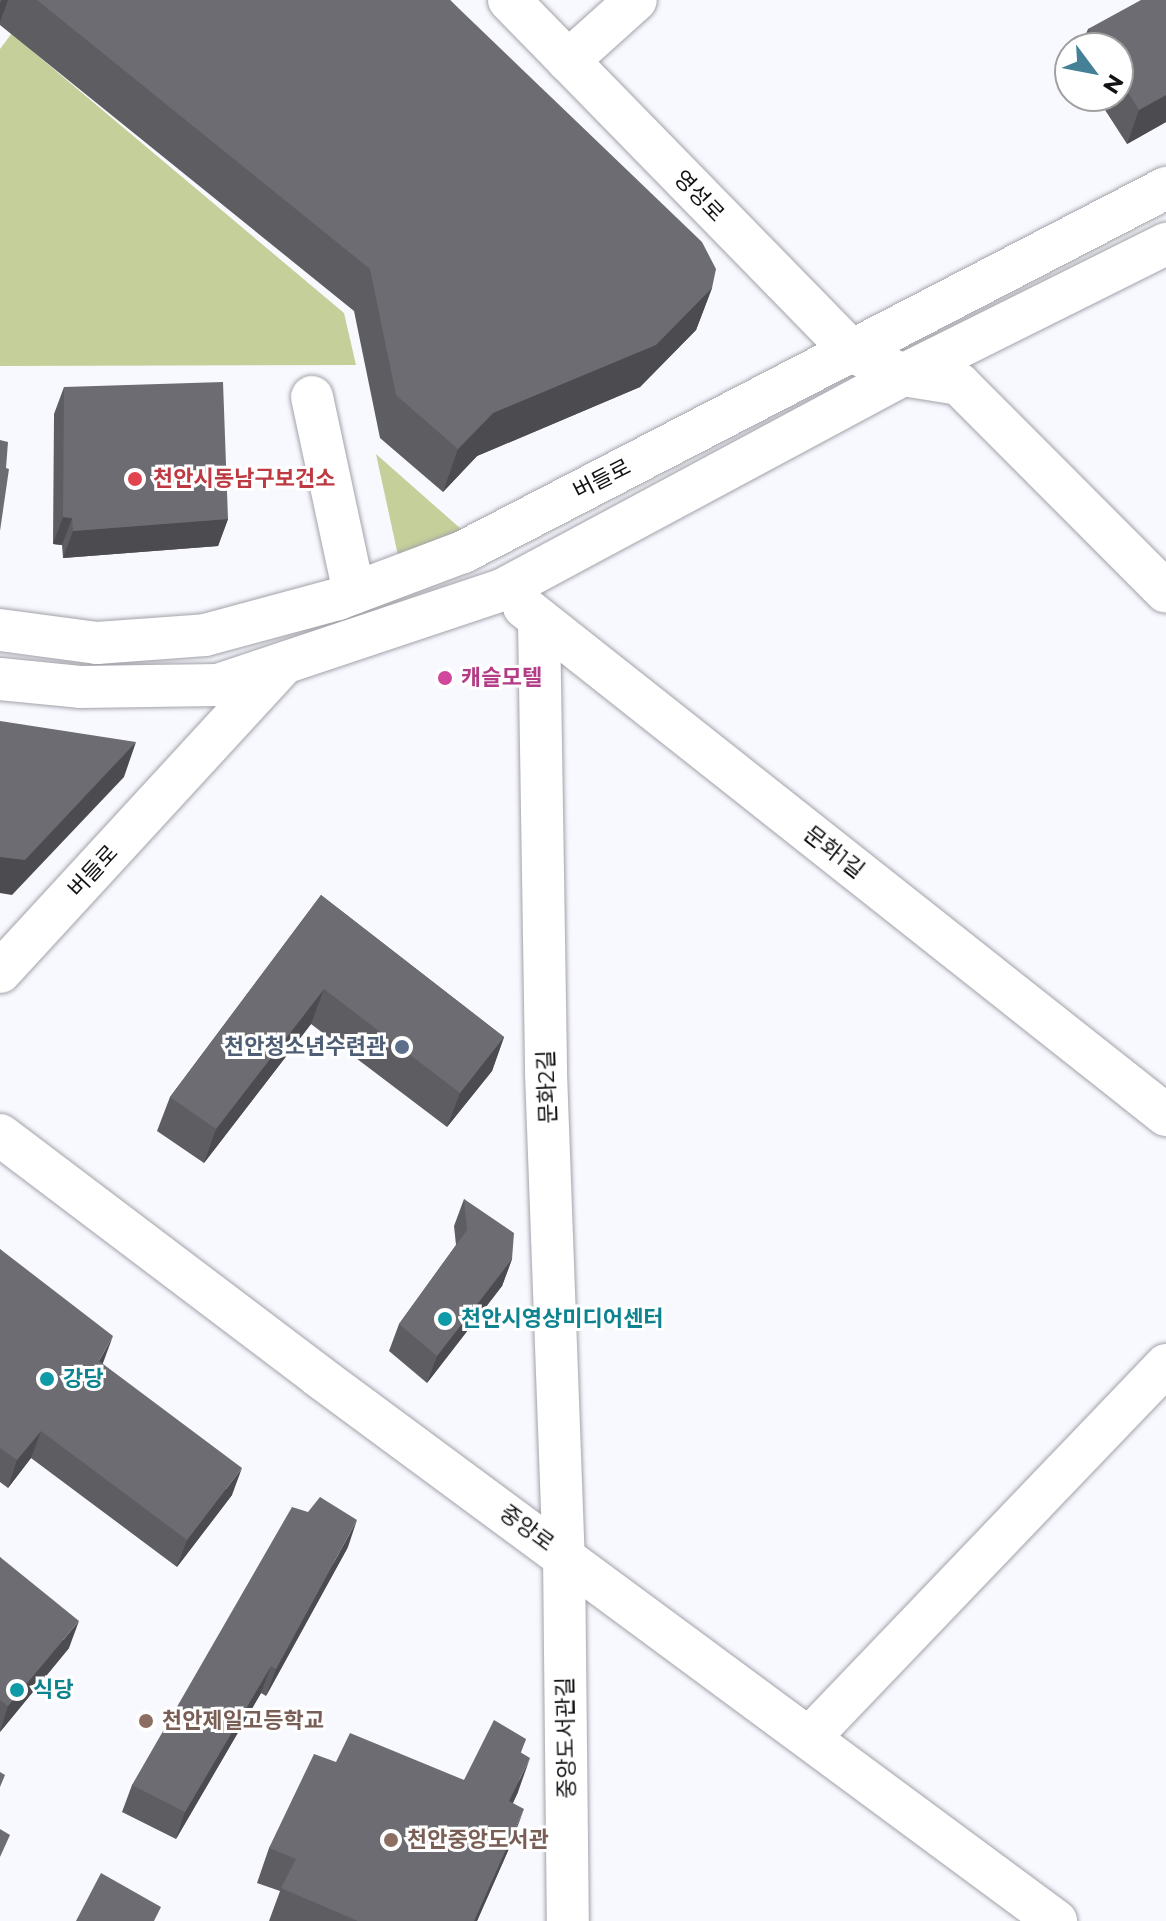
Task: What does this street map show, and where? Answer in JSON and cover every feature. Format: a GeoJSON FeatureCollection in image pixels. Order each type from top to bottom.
{"type":"FeatureCollection","features":[{"type":"Feature","properties":{"kind":"street","name":"영성로"},"geometry":{"type":"LineString","coordinates":[[509,0],[851,351],[903,375],[959,384],[1166,592]]}},
{"type":"Feature","properties":{"kind":"street"},"geometry":{"type":"LineString","coordinates":[[568,61],[636,0]]}},
{"type":"Feature","properties":{"kind":"street","name":"버들로"},"geometry":{"type":"LineString","coordinates":[[0,630],[97,643],[205,635],[354,593],[463,552],[1166,188]]}},
{"type":"Feature","properties":{"kind":"street","name":"버들로"},"geometry":{"type":"LineString","coordinates":[[0,679],[80,687],[218,685],[502,590],[903,375],[1166,244]]}},
{"type":"Feature","properties":{"kind":"street"},"geometry":{"type":"LineString","coordinates":[[312,397],[354,593]]}},
{"type":"Feature","properties":{"kind":"street","name":"문화1길"},"geometry":{"type":"LineString","coordinates":[[502,590],[1166,1115]]}},
{"type":"Feature","properties":{"kind":"street","name":"문화2길"},"geometry":{"type":"LineString","coordinates":[[539,619],[546,1073],[564,1555]]}},
{"type":"Feature","properties":{"kind":"street","name":"버들로"},"geometry":{"type":"LineString","coordinates":[[0,972],[283,663]]}},
{"type":"Feature","properties":{"kind":"street","name":"중앙로"},"geometry":{"type":"LineString","coordinates":[[0,1135],[317,1375],[1056,1921]]}},
{"type":"Feature","properties":{"kind":"street"},"geometry":{"type":"LineString","coordinates":[[810,1737],[1166,1365]]}},
{"type":"Feature","properties":{"kind":"street","name":"중앙도서관길"},"geometry":{"type":"LineString","coordinates":[[564,1555],[568,1921]]}},
{"type":"Feature","properties":{"kind":"green space"},"geometry":{"type":"Polygon","coordinates":[[[18,25],[25,45],[344,313],[356,365],[0,366],[0,49],[18,25]]]}},
{"type":"Feature","properties":{"kind":"green space"},"geometry":{"type":"Polygon","coordinates":[[[376,454],[478,544],[402,574],[376,454]]]}},
{"type":"Feature","properties":{"kind":"building"},"geometry":{"type":"Polygon","coordinates":[[[37,0],[450,0],[702,242],[716,269],[712,288],[656,345],[493,413],[458,449],[396,395],[370,269],[37,0]]]}},
{"type":"Feature","properties":{"kind":"building"},"geometry":{"type":"Polygon","coordinates":[[[1141,0],[1166,0],[1166,95],[1139,110],[1134,102],[1134,32],[1090,32],[1088,29],[1141,0]]]}},
{"type":"Feature","properties":{"kind":"building","name":"천안시동남구보건소"},"geometry":{"type":"Polygon","coordinates":[[[223,382],[228,519],[73,531],[72,518],[63,517],[64,387],[223,382]]]}},
{"type":"Feature","properties":{"kind":"building"},"geometry":{"type":"Polygon","coordinates":[[[0,440],[8,442],[6,468],[9,469],[0,531],[0,440]]]}},
{"type":"Feature","properties":{"kind":"building"},"geometry":{"type":"Polygon","coordinates":[[[0,721],[136,742],[25,860],[0,857],[0,721]]]}},
{"type":"Feature","properties":{"kind":"building","name":"천안청소년수련관"},"geometry":{"type":"Polygon","coordinates":[[[321,895],[504,1037],[460,1093],[324,989],[216,1129],[170,1097],[321,895]]]}},
{"type":"Feature","properties":{"kind":"building","name":"천안시영상미디어센터"},"geometry":{"type":"Polygon","coordinates":[[[464,1199],[514,1233],[512,1259],[437,1356],[399,1324],[467,1230],[464,1199]]]}},
{"type":"Feature","properties":{"kind":"building"},"geometry":{"type":"Polygon","coordinates":[[[0,1249],[113,1336],[99,1361],[242,1468],[187,1540],[41,1431],[17,1460],[0,1448],[0,1249]]]}},
{"type":"Feature","properties":{"kind":"building"},"geometry":{"type":"Polygon","coordinates":[[[320,1497],[357,1520],[276,1669],[271,1666],[185,1812],[132,1785],[292,1507],[308,1512],[320,1497]]]}},
{"type":"Feature","properties":{"kind":"building","name":"식당"},"geometry":{"type":"Polygon","coordinates":[[[0,1557],[79,1621],[8,1706],[0,1700],[0,1557]]]}},
{"type":"Feature","properties":{"kind":"building","name":"천안중앙도서관"},"geometry":{"type":"Polygon","coordinates":[[[494,1720],[526,1739],[520,1752],[530,1758],[509,1801],[524,1809],[474,1921],[358,1921],[281,1888],[296,1859],[269,1848],[314,1754],[336,1762],[350,1733],[464,1780],[494,1720]]]}},
{"type":"Feature","properties":{"kind":"building"},"geometry":{"type":"Polygon","coordinates":[[[0,1829],[10,1835],[0,1857],[0,1829]]]}},
{"type":"Feature","properties":{"kind":"building"},"geometry":{"type":"Polygon","coordinates":[[[101,1873],[161,1907],[154,1921],[76,1921],[101,1873]]]}},
{"type":"Feature","properties":{"kind":"place","name":"천안시동남구보건소"},"geometry":{"type":"Point","coordinates":[135,479]}},
{"type":"Feature","properties":{"kind":"place","name":"캐슬모텔"},"geometry":{"type":"Point","coordinates":[445,678]}},
{"type":"Feature","properties":{"kind":"place","name":"천안청소년수련관"},"geometry":{"type":"Point","coordinates":[402,1047]}},
{"type":"Feature","properties":{"kind":"place","name":"천안시영상미디어센터"},"geometry":{"type":"Point","coordinates":[445,1319]}},
{"type":"Feature","properties":{"kind":"place","name":"강당"},"geometry":{"type":"Point","coordinates":[47,1379]}},
{"type":"Feature","properties":{"kind":"place","name":"식당"},"geometry":{"type":"Point","coordinates":[17,1690]}},
{"type":"Feature","properties":{"kind":"place","name":"천안제일고등학교"},"geometry":{"type":"Point","coordinates":[146,1721]}},
{"type":"Feature","properties":{"kind":"place","name":"천안중앙도서관"},"geometry":{"type":"Point","coordinates":[391,1840]}}]}
